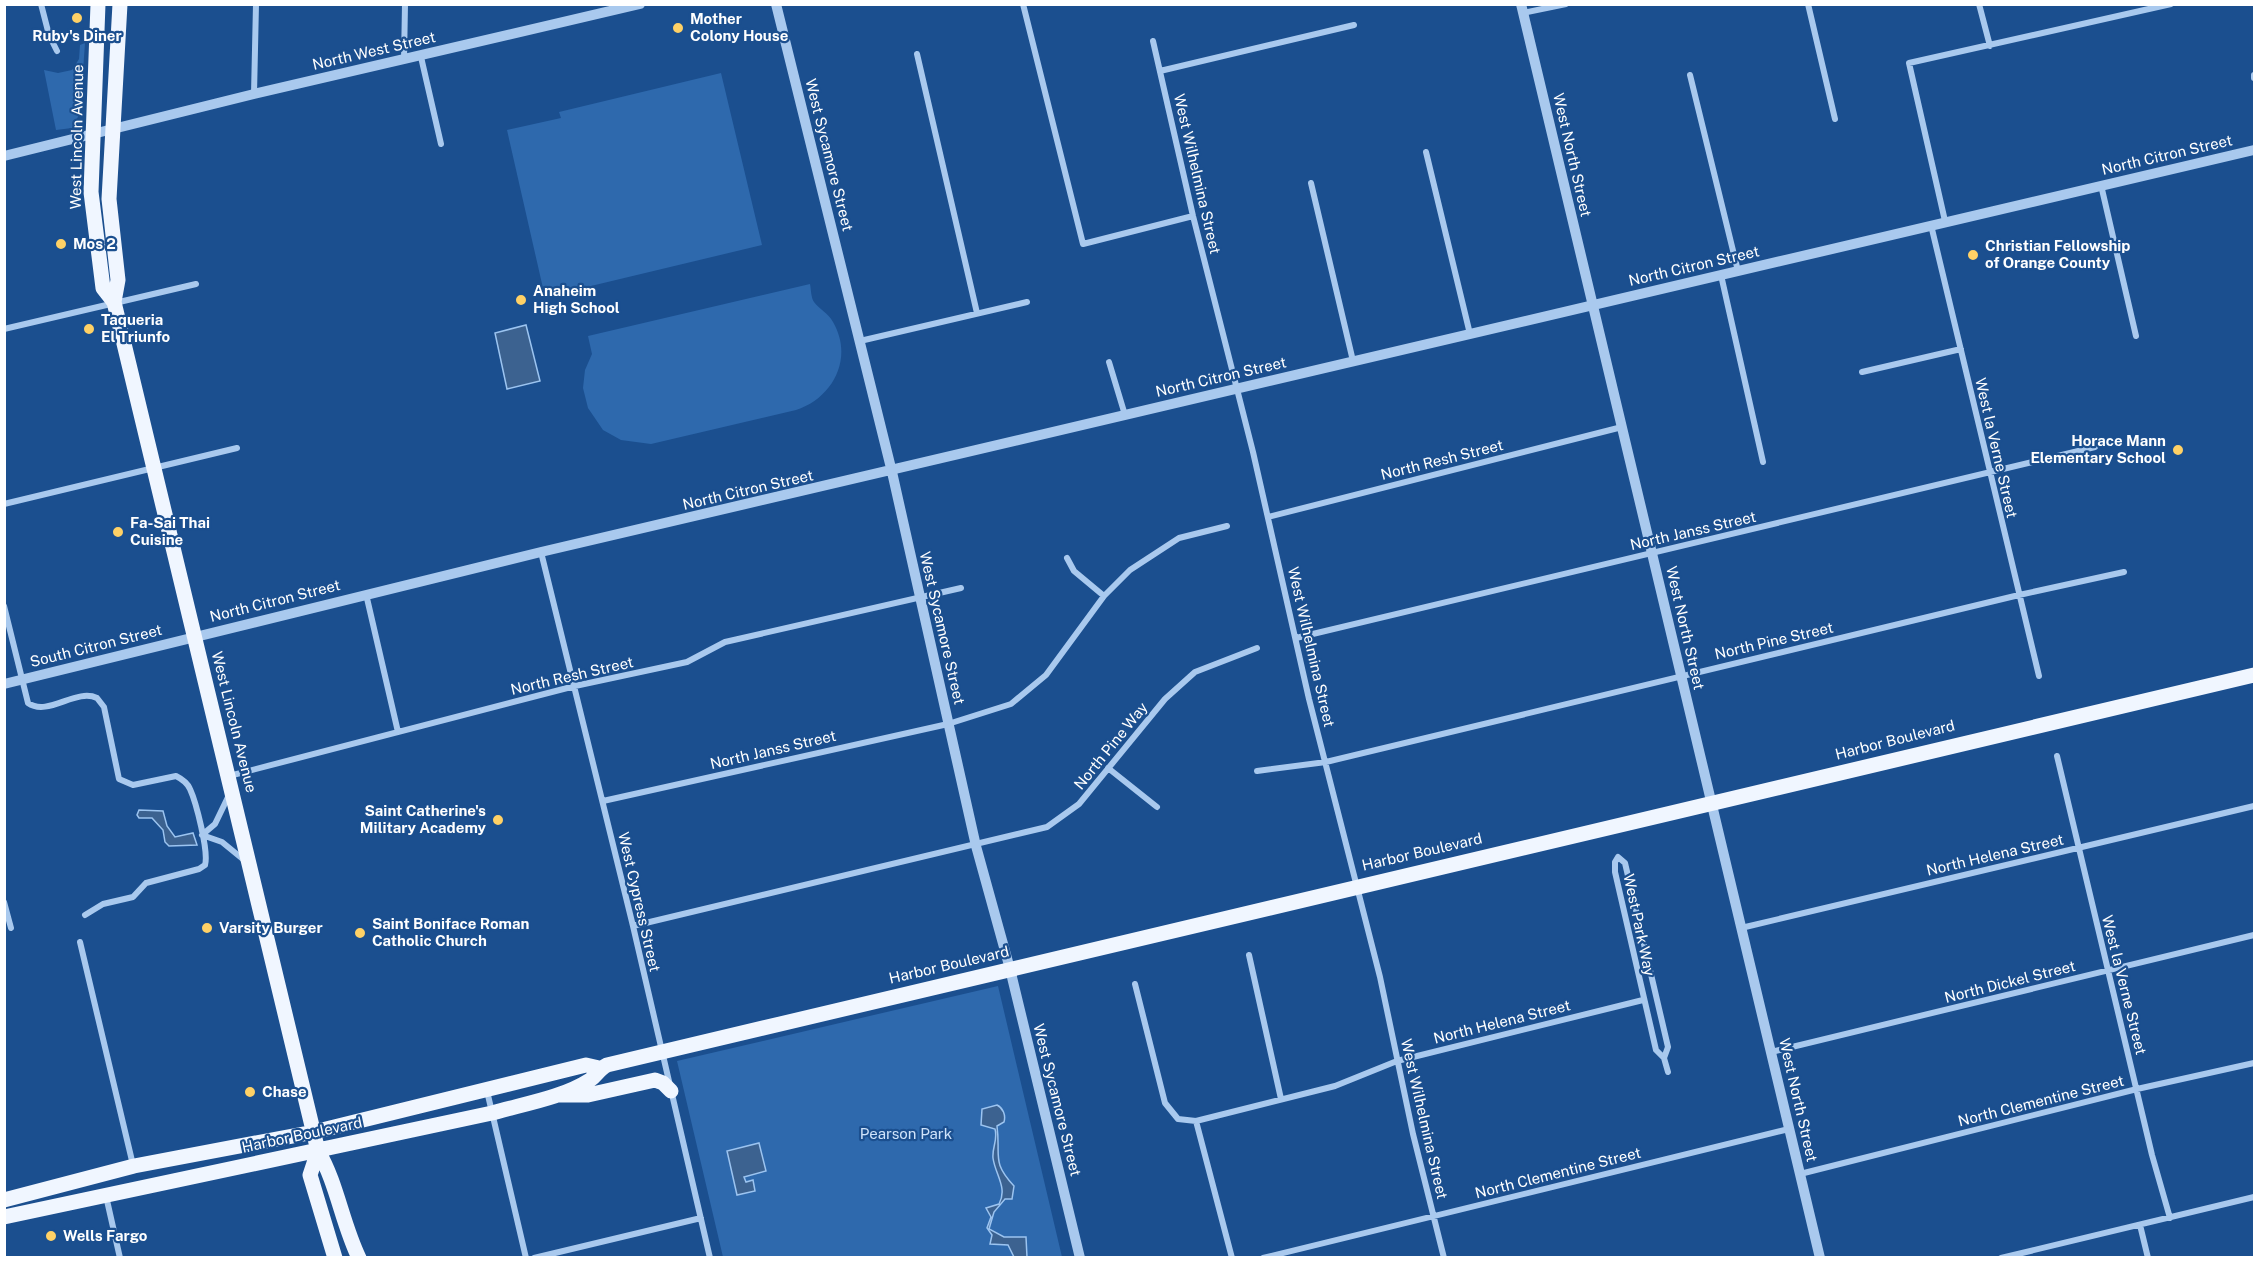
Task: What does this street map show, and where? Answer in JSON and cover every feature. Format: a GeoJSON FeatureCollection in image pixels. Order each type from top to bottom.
{"type":"FeatureCollection","features":[{"type":"Feature","properties":{"kind":"main road","name":"West Lincoln Avenue"},"geometry":{"type":"LineString","coordinates":[[98,4],[91,192],[103,288],[114,302]]}},
{"type":"Feature","properties":{"kind":"main road","name":"West Lincoln Avenue"},"geometry":{"type":"LineString","coordinates":[[120,4],[109,199],[118,280],[114,302],[152,468],[195,637],[318,1150],[330,1170],[339,1207],[359,1257]]}},
{"type":"Feature","properties":{"kind":"main road","name":"Harbor Boulevard"},"geometry":{"type":"LineString","coordinates":[[4,1200],[134,1166],[314,1132],[586,1065],[599,1068],[1356,886],[2254,675]]}},
{"type":"Feature","properties":{"kind":"main road","name":"Harbor Boulevard"},"geometry":{"type":"LineString","coordinates":[[4,1217],[492,1113],[556,1094],[592,1079],[599,1068]]}},
{"type":"Feature","properties":{"kind":"main road"},"geometry":{"type":"LineString","coordinates":[[556,1094],[588,1095],[655,1080],[663,1083],[671,1091]]}},
{"type":"Feature","properties":{"kind":"main road","name":"West Lincoln Avenue"},"geometry":{"type":"LineString","coordinates":[[318,1150],[310,1176],[335,1257]]}},
{"type":"Feature","properties":{"kind":"street"},"geometry":{"type":"LineString","coordinates":[[41,4],[49,35],[57,51]]}},
{"type":"Feature","properties":{"kind":"street"},"geometry":{"type":"LineString","coordinates":[[254,93],[256,4]]}},
{"type":"Feature","properties":{"kind":"street"},"geometry":{"type":"LineString","coordinates":[[404,60],[405,4]]}},
{"type":"Feature","properties":{"kind":"street","name":"North West Street"},"geometry":{"type":"LineString","coordinates":[[4,156],[254,93],[421,57],[640,4]]}},
{"type":"Feature","properties":{"kind":"street","name":"West Sycamore Street"},"geometry":{"type":"LineString","coordinates":[[776,4],[892,472],[976,846],[1010,969],[1080,1257]]}},
{"type":"Feature","properties":{"kind":"street"},"geometry":{"type":"LineString","coordinates":[[1023,4],[1083,244],[1193,216]]}},
{"type":"Feature","properties":{"kind":"street"},"geometry":{"type":"LineString","coordinates":[[1522,9],[1566,4]]}},
{"type":"Feature","properties":{"kind":"street"},"geometry":{"type":"LineString","coordinates":[[1808,4],[1835,119]]}},
{"type":"Feature","properties":{"kind":"street"},"geometry":{"type":"LineString","coordinates":[[1979,4],[1990,46]]}},
{"type":"Feature","properties":{"kind":"street"},"geometry":{"type":"LineString","coordinates":[[1945,221],[1909,63],[2171,4]]}},
{"type":"Feature","properties":{"kind":"street","name":"West North Street"},"geometry":{"type":"LineString","coordinates":[[1522,9],[1820,1257]]}},
{"type":"Feature","properties":{"kind":"street"},"geometry":{"type":"LineString","coordinates":[[1160,71],[1354,26]]}},
{"type":"Feature","properties":{"kind":"street","name":"West Wilhelmina Street"},"geometry":{"type":"LineString","coordinates":[[1153,41],[1193,216],[1380,977],[1397,1060],[1444,1257]]}},
{"type":"Feature","properties":{"kind":"street"},"geometry":{"type":"LineString","coordinates":[[917,54],[977,313]]}},
{"type":"Feature","properties":{"kind":"street"},"geometry":{"type":"LineString","coordinates":[[421,57],[441,144]]}},
{"type":"Feature","properties":{"kind":"street"},"geometry":{"type":"LineString","coordinates":[[1690,75],[1738,271]]}},
{"type":"Feature","properties":{"kind":"street","name":"North Citron Street"},"geometry":{"type":"LineString","coordinates":[[195,637],[541,552],[892,472],[1945,221],[2254,150]]}},
{"type":"Feature","properties":{"kind":"street"},"geometry":{"type":"LineString","coordinates":[[1426,152],[1470,334]]}},
{"type":"Feature","properties":{"kind":"street"},"geometry":{"type":"LineString","coordinates":[[1311,183],[1353,361]]}},
{"type":"Feature","properties":{"kind":"street"},"geometry":{"type":"LineString","coordinates":[[2101,185],[2136,336]]}},
{"type":"Feature","properties":{"kind":"street","name":"West la Verne Street"},"geometry":{"type":"LineString","coordinates":[[1931,225],[2039,676]]}},
{"type":"Feature","properties":{"kind":"street"},"geometry":{"type":"LineString","coordinates":[[1721,275],[1763,462]]}},
{"type":"Feature","properties":{"kind":"street"},"geometry":{"type":"LineString","coordinates":[[4,329],[196,284]]}},
{"type":"Feature","properties":{"kind":"street"},"geometry":{"type":"LineString","coordinates":[[860,341],[1027,302]]}},
{"type":"Feature","properties":{"kind":"street"},"geometry":{"type":"LineString","coordinates":[[1862,372],[1960,349]]}},
{"type":"Feature","properties":{"kind":"street"},"geometry":{"type":"LineString","coordinates":[[1109,362],[1125,415]]}},
{"type":"Feature","properties":{"kind":"street","name":"North Resh Street"},"geometry":{"type":"LineString","coordinates":[[1268,517],[1622,427]]}},
{"type":"Feature","properties":{"kind":"street","name":"North Janss Street"},"geometry":{"type":"LineString","coordinates":[[1296,638],[2095,447]]}},
{"type":"Feature","properties":{"kind":"street"},"geometry":{"type":"LineString","coordinates":[[4,504],[237,448]]}},
{"type":"Feature","properties":{"kind":"street","name":"North Janss Street"},"geometry":{"type":"LineString","coordinates":[[603,801],[948,724],[1011,704],[1047,675],[1104,596],[1130,570],[1159,549],[1194,533],[1227,526]]}},
{"type":"Feature","properties":{"kind":"street","name":"West Cypress Street"},"geometry":{"type":"LineString","coordinates":[[541,552],[633,926],[710,1257]]}},
{"type":"Feature","properties":{"kind":"street"},"geometry":{"type":"LineString","coordinates":[[1067,558],[1074,571],[1104,596]]}},
{"type":"Feature","properties":{"kind":"street","name":"North Pine Street"},"geometry":{"type":"LineString","coordinates":[[1257,771],[1326,762],[1681,675],[2124,572]]}},
{"type":"Feature","properties":{"kind":"street","name":"North Resh Street"},"geometry":{"type":"LineString","coordinates":[[230,782],[398,732],[575,686],[687,662],[725,642],[961,588]]}},
{"type":"Feature","properties":{"kind":"street"},"geometry":{"type":"LineString","coordinates":[[366,594],[398,732]]}},
{"type":"Feature","properties":{"kind":"street"},"geometry":{"type":"LineString","coordinates":[[4,606],[28,703],[35,707],[94,696],[104,707],[117,777],[130,785],[170,776],[183,780],[190,789],[207,858],[202,868],[146,883],[133,897],[103,904],[85,915]]}},
{"type":"Feature","properties":{"kind":"street","name":"South Citron Street"},"geometry":{"type":"LineString","coordinates":[[4,684],[195,637]]}},
{"type":"Feature","properties":{"kind":"street","name":"North Pine Way"},"geometry":{"type":"LineString","coordinates":[[976,846],[1047,827],[1079,804],[1165,699],[1195,672],[1257,648]]}},
{"type":"Feature","properties":{"kind":"street","name":"West la Verne Street"},"geometry":{"type":"LineString","coordinates":[[2057,756],[2170,1218]]}},
{"type":"Feature","properties":{"kind":"street"},"geometry":{"type":"LineString","coordinates":[[1108,768],[1157,807]]}},
{"type":"Feature","properties":{"kind":"street"},"geometry":{"type":"LineString","coordinates":[[202,835],[215,824],[230,782]]}},
{"type":"Feature","properties":{"kind":"street","name":"North Helena Street"},"geometry":{"type":"LineString","coordinates":[[1742,928],[2254,806]]}},
{"type":"Feature","properties":{"kind":"street"},"geometry":{"type":"LineString","coordinates":[[202,835],[222,842],[249,864]]}},
{"type":"Feature","properties":{"kind":"street"},"geometry":{"type":"LineString","coordinates":[[633,926],[976,846]]}},
{"type":"Feature","properties":{"kind":"street","name":"West Park Way"},"geometry":{"type":"LineString","coordinates":[[1664,1058],[1668,1047],[1624,863],[1618,857],[1615,862],[1615,872],[1643,1000],[1656,1050],[1664,1058],[1668,1072]]}},
{"type":"Feature","properties":{"kind":"street"},"geometry":{"type":"LineString","coordinates":[[4,902],[11,928]]}},
{"type":"Feature","properties":{"kind":"street","name":"North Dickel Street"},"geometry":{"type":"LineString","coordinates":[[1771,1052],[2254,936]]}},
{"type":"Feature","properties":{"kind":"street"},"geometry":{"type":"LineString","coordinates":[[80,942],[134,1166]]}},
{"type":"Feature","properties":{"kind":"street"},"geometry":{"type":"LineString","coordinates":[[1249,955],[1281,1099]]}},
{"type":"Feature","properties":{"kind":"street"},"geometry":{"type":"LineString","coordinates":[[1135,984],[1165,1103],[1178,1119],[1196,1121],[1232,1257]]}},
{"type":"Feature","properties":{"kind":"street","name":"North Helena Street"},"geometry":{"type":"LineString","coordinates":[[1196,1121],[1335,1086],[1397,1060],[1643,1000]]}},
{"type":"Feature","properties":{"kind":"street","name":"North Clementine Street"},"geometry":{"type":"LineString","coordinates":[[1800,1174],[2137,1089],[2254,1063]]}},
{"type":"Feature","properties":{"kind":"street"},"geometry":{"type":"LineString","coordinates":[[487,1091],[526,1257]]}},
{"type":"Feature","properties":{"kind":"street","name":"North Clementine Street"},"geometry":{"type":"LineString","coordinates":[[1263,1257],[1790,1129]]}},
{"type":"Feature","properties":{"kind":"street"},"geometry":{"type":"LineString","coordinates":[[106,1195],[120,1257]]}},
{"type":"Feature","properties":{"kind":"street"},"geometry":{"type":"LineString","coordinates":[[2001,1257],[2254,1197]]}},
{"type":"Feature","properties":{"kind":"street"},"geometry":{"type":"LineString","coordinates":[[534,1257],[701,1218]]}},
{"type":"Feature","properties":{"kind":"street"},"geometry":{"type":"LineString","coordinates":[[2140,1225],[2148,1257]]}},
{"type":"Feature","properties":{"kind":"green space"},"geometry":{"type":"Polygon","coordinates":[[[85,43],[80,113],[72,128],[56,130],[44,70],[58,73],[72,70],[79,59],[80,45],[85,43]]]}},
{"type":"Feature","properties":{"kind":"green space"},"geometry":{"type":"Polygon","coordinates":[[[721,73],[762,245],[545,297],[507,130],[561,118],[559,112],[721,73]]]}},
{"type":"Feature","properties":{"kind":"green space"},"geometry":{"type":"Polygon","coordinates":[[[810,284],[816,305],[833,322],[841,349],[840,362],[830,386],[809,404],[796,410],[651,444],[621,440],[603,430],[588,408],[583,388],[585,370],[592,354],[588,336],[810,284]]]}},
{"type":"Feature","properties":{"kind":"green space","name":"Pearson Park"},"geometry":{"type":"Polygon","coordinates":[[[998,986],[1062,1257],[723,1257],[677,1061],[998,986]]]}},
{"type":"Feature","properties":{"kind":"shaded area"},"geometry":{"type":"Polygon","coordinates":[[[526,325],[540,381],[507,389],[495,333],[526,325]]]}},
{"type":"Feature","properties":{"kind":"shaded area"},"geometry":{"type":"Polygon","coordinates":[[[139,810],[163,811],[167,826],[175,837],[193,833],[197,845],[169,846],[165,842],[163,830],[152,818],[139,818],[137,815],[139,810]]]}},
{"type":"Feature","properties":{"kind":"shaded area"},"geometry":{"type":"Polygon","coordinates":[[[997,1105],[1005,1117],[1004,1122],[997,1126],[998,1158],[1002,1170],[1014,1186],[1012,1199],[1005,1199],[994,1212],[989,1229],[1004,1237],[1026,1237],[1027,1257],[1014,1257],[1008,1245],[990,1244],[992,1235],[987,1228],[991,1217],[986,1208],[999,1204],[1002,1192],[993,1158],[995,1129],[981,1125],[982,1109],[997,1105]]]}},
{"type":"Feature","properties":{"kind":"shaded area"},"geometry":{"type":"Polygon","coordinates":[[[759,1143],[766,1171],[744,1177],[746,1182],[753,1180],[755,1191],[737,1195],[727,1151],[759,1143]]]}},
{"type":"Feature","properties":{"kind":"place","name":"Ruby's Diner"},"geometry":{"type":"Point","coordinates":[77,18]}},
{"type":"Feature","properties":{"kind":"place","name":"Mother Colony House"},"geometry":{"type":"Point","coordinates":[678,28]}},
{"type":"Feature","properties":{"kind":"place","name":"Mos 2"},"geometry":{"type":"Point","coordinates":[61,244]}},
{"type":"Feature","properties":{"kind":"place","name":"Christian Fellowship of Orange County"},"geometry":{"type":"Point","coordinates":[1973,255]}},
{"type":"Feature","properties":{"kind":"place","name":"Anaheim High School"},"geometry":{"type":"Point","coordinates":[521,300]}},
{"type":"Feature","properties":{"kind":"place","name":"Taqueria El Triunfo"},"geometry":{"type":"Point","coordinates":[89,329]}},
{"type":"Feature","properties":{"kind":"place","name":"Horace Mann Elementary School"},"geometry":{"type":"Point","coordinates":[2178,450]}},
{"type":"Feature","properties":{"kind":"place","name":"Fa-Sai Thai Cuisine"},"geometry":{"type":"Point","coordinates":[118,532]}},
{"type":"Feature","properties":{"kind":"place","name":"Saint Catherine's Military Academy"},"geometry":{"type":"Point","coordinates":[498,820]}},
{"type":"Feature","properties":{"kind":"place","name":"Varsity Burger"},"geometry":{"type":"Point","coordinates":[207,928]}},
{"type":"Feature","properties":{"kind":"place","name":"Saint Boniface Roman Catholic Church"},"geometry":{"type":"Point","coordinates":[360,933]}},
{"type":"Feature","properties":{"kind":"place","name":"Chase"},"geometry":{"type":"Point","coordinates":[250,1092]}},
{"type":"Feature","properties":{"kind":"place","name":"Wells Fargo"},"geometry":{"type":"Point","coordinates":[51,1236]}}]}
